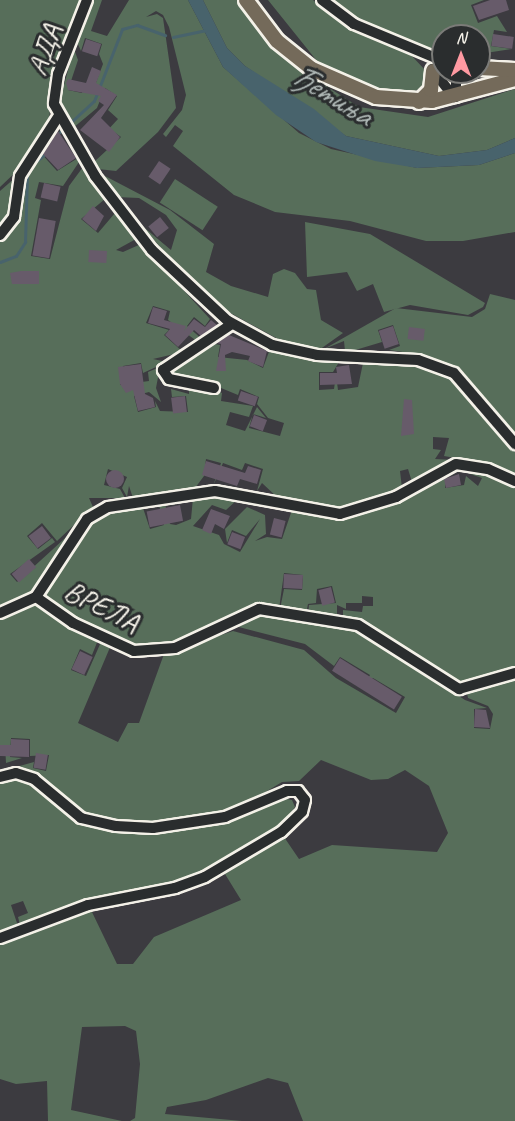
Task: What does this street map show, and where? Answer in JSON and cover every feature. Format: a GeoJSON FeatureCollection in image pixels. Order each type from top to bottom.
{"type":"FeatureCollection","features":[{"type":"Feature","properties":{"kind":"main road"},"geometry":{"type":"LineString","coordinates":[[246,0],[277,41],[315,72],[376,97],[419,102],[455,97],[515,79]]}},
{"type":"Feature","properties":{"kind":"main road"},"geometry":{"type":"LineString","coordinates":[[491,69],[515,70]]}},
{"type":"Feature","properties":{"kind":"main road"},"geometry":{"type":"LineString","coordinates":[[419,102],[430,90],[432,84]]}},
{"type":"Feature","properties":{"kind":"street","name":"АДА"},"geometry":{"type":"LineString","coordinates":[[62,123],[55,84],[87,0]]}},
{"type":"Feature","properties":{"kind":"street"},"geometry":{"type":"LineString","coordinates":[[322,0],[354,24],[416,51],[431,61]]}},
{"type":"Feature","properties":{"kind":"street"},"geometry":{"type":"LineString","coordinates":[[448,84],[455,97]]}},
{"type":"Feature","properties":{"kind":"street"},"geometry":{"type":"LineString","coordinates":[[455,97],[456,84]]}},
{"type":"Feature","properties":{"kind":"street"},"geometry":{"type":"LineString","coordinates":[[0,235],[14,217],[20,176],[62,123],[127,222],[232,324],[292,351],[398,357],[436,365],[463,379],[515,444]]}},
{"type":"Feature","properties":{"kind":"street"},"geometry":{"type":"LineString","coordinates":[[214,388],[169,379],[163,370],[232,324]]}},
{"type":"Feature","properties":{"kind":"street","name":"ВРЕЛА"},"geometry":{"type":"LineString","coordinates":[[515,481],[488,469],[456,464],[396,497],[340,514],[215,490],[108,507],[87,519],[36,597],[73,623],[134,651],[175,648],[259,609],[358,625],[454,688],[515,674]]}},
{"type":"Feature","properties":{"kind":"street"},"geometry":{"type":"LineString","coordinates":[[0,613],[36,597]]}},
{"type":"Feature","properties":{"kind":"street"},"geometry":{"type":"LineString","coordinates":[[0,777],[16,773],[34,779],[81,818],[116,826],[153,828],[205,821],[242,812],[293,790],[302,793],[305,805],[280,832],[205,877],[175,888],[88,905],[0,938]]}},
{"type":"Feature","properties":{"kind":"green space"},"geometry":{"type":"Polygon","coordinates":[[[0,0],[82,0],[53,74],[49,121],[20,168],[0,187],[0,0]]]}},
{"type":"Feature","properties":{"kind":"green space"},"geometry":{"type":"Polygon","coordinates":[[[92,0],[102,0],[91,31],[107,36],[129,0],[188,0],[223,67],[299,133],[331,149],[417,168],[479,165],[515,153],[515,232],[463,241],[426,241],[350,221],[275,212],[234,195],[173,146],[183,131],[175,125],[166,137],[163,134],[182,110],[186,95],[169,27],[163,15],[156,11],[146,17],[157,14],[163,18],[176,108],[158,132],[116,171],[98,169],[94,162],[121,137],[110,129],[105,133],[118,119],[108,110],[117,96],[105,88],[97,108],[73,128],[59,103],[74,49],[78,60],[68,90],[82,93],[84,86],[92,93],[103,64],[99,54],[102,44],[85,38],[81,51],[77,42],[92,0]]]}},
{"type":"Feature","properties":{"kind":"green space"},"geometry":{"type":"Polygon","coordinates":[[[203,0],[237,0],[251,22],[293,65],[359,107],[428,117],[515,89],[515,138],[487,150],[439,156],[346,136],[245,66],[227,48],[203,0]]]}},
{"type":"Feature","properties":{"kind":"green space"},"geometry":{"type":"Polygon","coordinates":[[[268,0],[313,0],[351,29],[410,54],[426,71],[423,87],[410,93],[383,90],[332,72],[317,61],[268,0]]]}},
{"type":"Feature","properties":{"kind":"green space"},"geometry":{"type":"Polygon","coordinates":[[[330,0],[484,0],[471,5],[478,23],[497,16],[507,32],[494,30],[491,46],[491,24],[431,24],[431,50],[357,19],[330,0]]]}},
{"type":"Feature","properties":{"kind":"green space"},"geometry":{"type":"Polygon","coordinates":[[[491,46],[512,49],[491,52],[491,46]]]}},
{"type":"Feature","properties":{"kind":"green space"},"geometry":{"type":"Polygon","coordinates":[[[39,151],[57,171],[78,158],[79,162],[63,186],[39,182],[35,198],[41,200],[31,256],[50,259],[69,186],[83,167],[105,199],[81,219],[98,233],[115,213],[136,239],[116,250],[123,252],[141,244],[210,319],[205,326],[194,317],[187,326],[203,340],[198,342],[168,320],[170,311],[153,306],[146,323],[169,330],[164,335],[183,352],[153,359],[167,362],[143,373],[141,363],[123,366],[120,385],[149,381],[148,372],[160,367],[156,388],[161,402],[149,392],[134,396],[138,412],[156,407],[155,401],[160,411],[188,412],[186,396],[172,397],[171,389],[189,394],[189,384],[163,383],[194,383],[222,393],[221,401],[253,406],[249,417],[230,412],[226,425],[245,431],[252,416],[249,428],[280,436],[284,423],[268,418],[257,404],[259,397],[240,389],[238,395],[204,381],[165,373],[210,343],[220,345],[218,357],[247,360],[263,368],[270,349],[339,362],[333,372],[319,372],[319,390],[334,389],[336,375],[338,390],[358,387],[363,363],[417,364],[452,377],[515,450],[515,476],[484,463],[444,456],[449,438],[433,437],[433,449],[441,450],[435,459],[456,460],[412,482],[408,469],[400,471],[402,488],[342,509],[278,498],[262,483],[257,491],[263,469],[245,463],[242,470],[223,463],[213,486],[221,463],[206,459],[204,476],[195,488],[145,498],[133,498],[129,486],[127,497],[122,488],[127,477],[108,469],[104,485],[120,489],[125,498],[89,498],[93,507],[57,541],[42,523],[27,536],[38,549],[52,538],[55,542],[10,574],[17,582],[75,529],[33,594],[20,602],[27,607],[38,605],[98,640],[92,655],[80,649],[71,670],[86,676],[101,642],[111,645],[78,723],[118,742],[128,723],[139,723],[164,654],[233,631],[304,650],[336,678],[396,713],[405,697],[373,678],[366,682],[370,675],[340,657],[334,666],[305,644],[235,626],[258,614],[358,629],[465,700],[487,708],[474,709],[474,728],[490,729],[493,714],[488,706],[468,698],[467,693],[491,680],[515,676],[515,1121],[303,1121],[288,1083],[268,1078],[206,1100],[167,1107],[165,1114],[242,1121],[130,1121],[135,1118],[140,1064],[136,1031],[125,1026],[82,1027],[71,1110],[122,1121],[48,1121],[47,1081],[16,1084],[0,1079],[0,945],[91,910],[117,964],[133,964],[154,937],[241,900],[225,874],[284,837],[299,859],[332,845],[437,852],[448,833],[429,786],[405,770],[388,779],[371,780],[321,760],[299,781],[282,782],[241,807],[152,823],[112,822],[81,813],[40,778],[5,770],[34,762],[33,768],[46,771],[49,755],[30,756],[30,739],[11,738],[10,757],[22,758],[6,763],[5,745],[0,745],[0,238],[13,223],[21,184],[39,151]]]}},
{"type":"Feature","properties":{"kind":"green space"},"geometry":{"type":"Polygon","coordinates":[[[105,176],[170,210],[214,244],[206,272],[231,286],[268,297],[273,274],[284,269],[295,273],[307,289],[316,290],[321,320],[343,333],[319,350],[289,345],[214,304],[134,219],[171,250],[177,230],[166,215],[139,198],[116,197],[105,176]]]}},
{"type":"Feature","properties":{"kind":"green space"},"geometry":{"type":"Polygon","coordinates":[[[16,177],[15,206],[0,231],[0,191],[16,177]]]}},
{"type":"Feature","properties":{"kind":"green space"},"geometry":{"type":"Polygon","coordinates":[[[175,179],[218,207],[203,230],[160,202],[175,179]]]}},
{"type":"Feature","properties":{"kind":"green space"},"geometry":{"type":"Polygon","coordinates":[[[305,222],[370,234],[485,303],[483,307],[468,315],[410,305],[384,312],[373,284],[357,291],[347,272],[307,277],[305,222]]]}},
{"type":"Feature","properties":{"kind":"green space"},"geometry":{"type":"Polygon","coordinates":[[[490,294],[515,300],[515,437],[462,371],[423,355],[389,350],[400,346],[393,325],[378,330],[382,342],[345,351],[344,341],[324,349],[396,308],[472,317],[485,309],[490,294]]]}},
{"type":"Feature","properties":{"kind":"green space"},"geometry":{"type":"Polygon","coordinates":[[[257,407],[266,418],[253,414],[257,407]]]}},
{"type":"Feature","properties":{"kind":"green space"},"geometry":{"type":"Polygon","coordinates":[[[456,469],[486,473],[515,486],[515,671],[462,687],[343,618],[343,610],[362,612],[363,606],[373,606],[373,597],[362,596],[362,603],[346,603],[346,609],[337,605],[337,614],[308,615],[309,605],[336,603],[332,586],[317,589],[316,603],[308,604],[306,614],[280,609],[284,589],[302,590],[303,575],[284,573],[279,609],[248,608],[170,646],[140,650],[77,622],[44,598],[91,521],[107,511],[143,508],[150,529],[164,525],[159,505],[165,504],[170,524],[176,525],[191,519],[193,498],[238,499],[226,510],[212,505],[193,526],[219,535],[224,544],[240,552],[260,519],[246,536],[232,530],[227,543],[225,529],[247,507],[265,515],[266,534],[255,541],[267,537],[282,539],[292,510],[340,518],[372,512],[447,475],[445,488],[464,485],[466,476],[478,486],[482,478],[456,469]]]}},
{"type":"Feature","properties":{"kind":"green space"},"geometry":{"type":"Polygon","coordinates":[[[16,778],[32,783],[77,822],[119,831],[154,833],[226,821],[282,798],[292,800],[295,807],[281,826],[226,862],[168,885],[86,900],[20,925],[18,917],[28,913],[23,901],[11,905],[18,926],[0,933],[0,783],[16,778]]]}},
{"type":"Feature","properties":{"kind":"water","name":"Ђетиња"},"geometry":{"type":"Polygon","coordinates":[[[188,0],[203,0],[227,48],[245,66],[314,109],[346,136],[439,156],[487,150],[515,138],[515,153],[479,165],[417,168],[375,161],[316,142],[276,115],[223,67],[188,0]]]}},
{"type":"Feature","properties":{"kind":"building"},"geometry":{"type":"Polygon","coordinates":[[[490,0],[506,0],[509,10],[479,20],[473,6],[490,0]]]}},
{"type":"Feature","properties":{"kind":"building"},"geometry":{"type":"Polygon","coordinates":[[[493,34],[514,37],[512,49],[491,46],[493,34]]]}},
{"type":"Feature","properties":{"kind":"building"},"geometry":{"type":"Polygon","coordinates":[[[86,39],[101,44],[97,56],[82,51],[86,39]]]}},
{"type":"Feature","properties":{"kind":"building"},"geometry":{"type":"Polygon","coordinates":[[[92,67],[101,71],[96,83],[117,95],[101,118],[120,137],[109,152],[80,130],[104,105],[98,101],[101,96],[68,90],[66,83],[68,79],[86,83],[92,67]]]}},
{"type":"Feature","properties":{"kind":"building"},"geometry":{"type":"Polygon","coordinates":[[[58,131],[76,158],[58,170],[43,154],[58,131]]]}},
{"type":"Feature","properties":{"kind":"building"},"geometry":{"type":"Polygon","coordinates":[[[159,161],[171,169],[160,185],[148,177],[159,161]]]}},
{"type":"Feature","properties":{"kind":"building"},"geometry":{"type":"Polygon","coordinates":[[[44,183],[61,187],[57,201],[41,198],[44,183]]]}},
{"type":"Feature","properties":{"kind":"building"},"geometry":{"type":"Polygon","coordinates":[[[93,206],[104,216],[96,231],[82,219],[93,206]]]}},
{"type":"Feature","properties":{"kind":"building"},"geometry":{"type":"Polygon","coordinates":[[[160,217],[169,228],[157,237],[148,226],[160,217]]]}},
{"type":"Feature","properties":{"kind":"building"},"geometry":{"type":"Polygon","coordinates":[[[39,218],[56,221],[49,258],[32,255],[39,218]]]}},
{"type":"Feature","properties":{"kind":"building"},"geometry":{"type":"Polygon","coordinates":[[[89,250],[107,251],[106,263],[88,262],[89,250]]]}},
{"type":"Feature","properties":{"kind":"building"},"geometry":{"type":"Polygon","coordinates":[[[39,271],[39,284],[12,284],[10,273],[39,271]]]}},
{"type":"Feature","properties":{"kind":"building"},"geometry":{"type":"Polygon","coordinates":[[[153,307],[167,311],[164,320],[186,326],[184,331],[194,319],[205,327],[211,320],[217,325],[201,336],[194,330],[178,347],[165,335],[170,329],[148,323],[153,307]]]}},
{"type":"Feature","properties":{"kind":"building"},"geometry":{"type":"Polygon","coordinates":[[[393,326],[399,344],[385,349],[379,331],[393,326]]]}},
{"type":"Feature","properties":{"kind":"building"},"geometry":{"type":"Polygon","coordinates":[[[409,327],[425,329],[423,341],[408,339],[409,327]]]}},
{"type":"Feature","properties":{"kind":"building"},"geometry":{"type":"Polygon","coordinates":[[[229,335],[267,351],[263,367],[248,361],[250,356],[232,352],[225,355],[226,371],[216,371],[221,344],[217,343],[229,335]]]}},
{"type":"Feature","properties":{"kind":"building"},"geometry":{"type":"Polygon","coordinates":[[[141,364],[145,394],[153,398],[155,407],[138,411],[133,390],[126,393],[120,384],[118,367],[141,364]]]}},
{"type":"Feature","properties":{"kind":"building"},"geometry":{"type":"Polygon","coordinates":[[[349,365],[352,384],[320,385],[320,373],[337,373],[336,367],[349,365]]]}},
{"type":"Feature","properties":{"kind":"building"},"geometry":{"type":"Polygon","coordinates":[[[241,391],[258,397],[255,406],[238,400],[241,391]]]}},
{"type":"Feature","properties":{"kind":"building"},"geometry":{"type":"Polygon","coordinates":[[[185,396],[187,412],[173,414],[171,398],[185,396]]]}},
{"type":"Feature","properties":{"kind":"building"},"geometry":{"type":"Polygon","coordinates":[[[404,399],[412,400],[414,434],[401,436],[404,399]]]}},
{"type":"Feature","properties":{"kind":"building"},"geometry":{"type":"Polygon","coordinates":[[[254,415],[267,420],[263,431],[250,426],[254,415]]]}},
{"type":"Feature","properties":{"kind":"building"},"geometry":{"type":"Polygon","coordinates":[[[206,461],[245,473],[248,466],[261,470],[257,484],[240,479],[237,486],[202,475],[206,461]]]}},
{"type":"Feature","properties":{"kind":"building"},"geometry":{"type":"Polygon","coordinates":[[[111,470],[119,470],[124,475],[122,486],[111,488],[106,483],[106,475],[111,470]]]}},
{"type":"Feature","properties":{"kind":"building"},"geometry":{"type":"Polygon","coordinates":[[[459,474],[461,485],[446,488],[444,479],[459,474]]]}},
{"type":"Feature","properties":{"kind":"building"},"geometry":{"type":"Polygon","coordinates":[[[180,505],[183,521],[150,527],[147,511],[180,505]]]}},
{"type":"Feature","properties":{"kind":"building"},"geometry":{"type":"Polygon","coordinates":[[[211,509],[230,516],[224,529],[215,524],[211,534],[202,530],[211,509]]]}},
{"type":"Feature","properties":{"kind":"building"},"geometry":{"type":"Polygon","coordinates":[[[274,518],[286,521],[282,537],[270,534],[274,518]]]}},
{"type":"Feature","properties":{"kind":"building"},"geometry":{"type":"Polygon","coordinates":[[[42,526],[51,538],[37,548],[28,536],[42,526]]]}},
{"type":"Feature","properties":{"kind":"building"},"geometry":{"type":"Polygon","coordinates":[[[232,532],[245,537],[240,549],[227,544],[232,532]]]}},
{"type":"Feature","properties":{"kind":"building"},"geometry":{"type":"Polygon","coordinates":[[[29,559],[36,567],[19,582],[12,574],[29,559]]]}},
{"type":"Feature","properties":{"kind":"building"},"geometry":{"type":"Polygon","coordinates":[[[284,574],[303,575],[302,589],[283,588],[284,574]]]}},
{"type":"Feature","properties":{"kind":"building"},"geometry":{"type":"Polygon","coordinates":[[[331,587],[335,603],[322,606],[318,590],[331,587]]]}},
{"type":"Feature","properties":{"kind":"building"},"geometry":{"type":"Polygon","coordinates":[[[80,651],[93,657],[84,675],[72,669],[80,651]]]}},
{"type":"Feature","properties":{"kind":"building"},"geometry":{"type":"Polygon","coordinates":[[[340,658],[402,697],[394,709],[332,671],[340,658]]]}},
{"type":"Feature","properties":{"kind":"building"},"geometry":{"type":"Polygon","coordinates":[[[475,709],[486,710],[490,728],[474,727],[475,709]]]}},
{"type":"Feature","properties":{"kind":"building"},"geometry":{"type":"Polygon","coordinates":[[[11,739],[29,740],[29,757],[0,756],[0,745],[11,745],[11,739]]]}},
{"type":"Feature","properties":{"kind":"building"},"geometry":{"type":"Polygon","coordinates":[[[36,753],[48,755],[46,770],[34,768],[36,753]]]}},
{"type":"Feature","properties":{"kind":"waterway"},"geometry":{"type":"LineString","coordinates":[[60,132],[94,101],[122,29],[137,25],[165,35]]}},
{"type":"Feature","properties":{"kind":"waterway"},"geometry":{"type":"LineString","coordinates":[[173,37],[206,30]]}},
{"type":"Feature","properties":{"kind":"waterway"},"geometry":{"type":"LineString","coordinates":[[34,163],[45,154]]}},
{"type":"Feature","properties":{"kind":"waterway"},"geometry":{"type":"LineString","coordinates":[[0,262],[16,256],[25,242],[27,173]]}}]}
